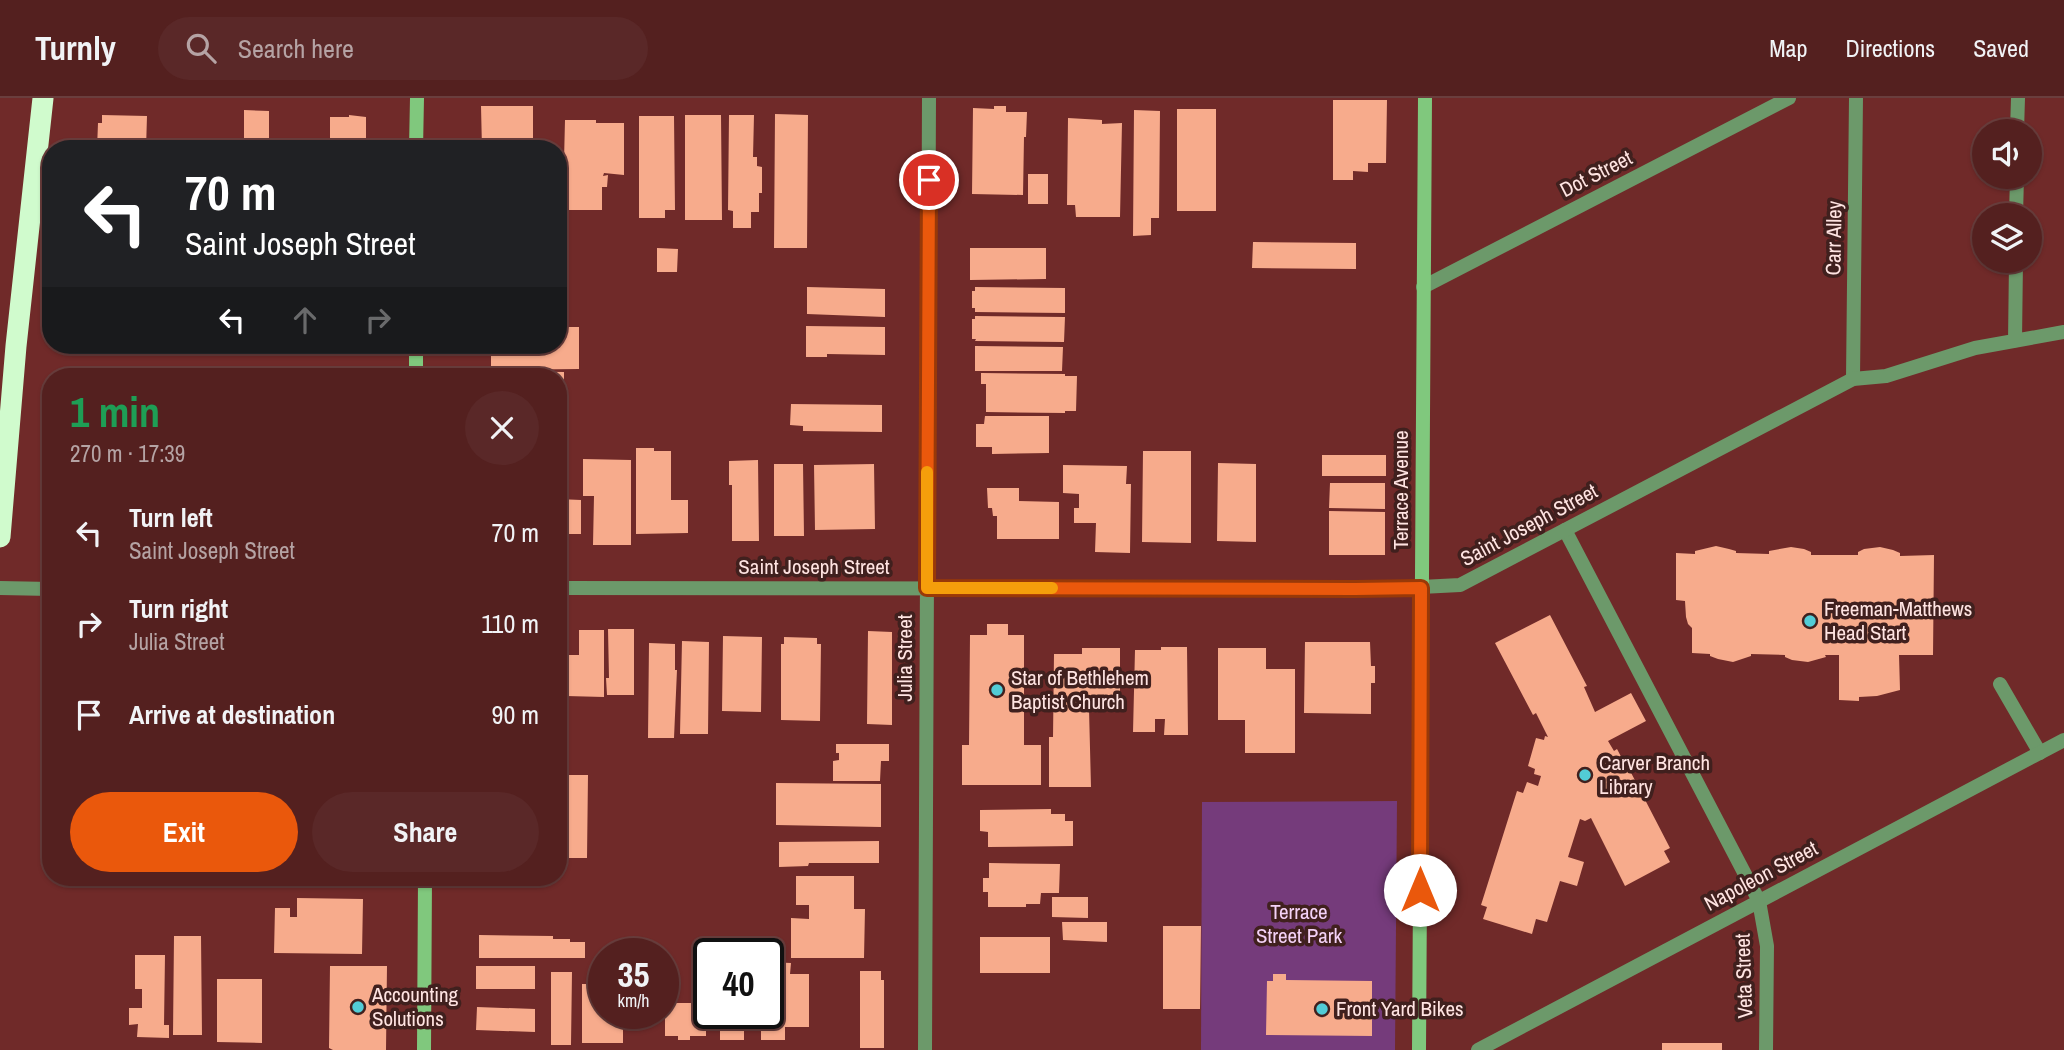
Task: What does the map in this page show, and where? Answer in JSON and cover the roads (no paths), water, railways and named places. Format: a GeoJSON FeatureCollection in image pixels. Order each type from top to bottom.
{"type":"FeatureCollection","features":[{"type":"Feature","properties":{"kind":"highway"},"geometry":{"type":"LineString","coordinates":[[0,537],[21,289],[43,98]]}},
{"type":"Feature","properties":{"kind":"street"},"geometry":{"type":"LineString","coordinates":[[416,140],[417,98]]}},
{"type":"Feature","properties":{"kind":"street","name":"Julia Street"},"geometry":{"type":"LineString","coordinates":[[925,1050],[929,98]]}},
{"type":"Feature","properties":{"kind":"street","name":"Terrace Avenue"},"geometry":{"type":"LineString","coordinates":[[1419,1050],[1425,98]]}},
{"type":"Feature","properties":{"kind":"street","name":"Dot Street"},"geometry":{"type":"LineString","coordinates":[[1423,287],[1789,98]]}},
{"type":"Feature","properties":{"kind":"street","name":"Carr Alley"},"geometry":{"type":"LineString","coordinates":[[1853,379],[1856,98]]}},
{"type":"Feature","properties":{"kind":"street"},"geometry":{"type":"LineString","coordinates":[[2017,119],[2018,98]]}},
{"type":"Feature","properties":{"kind":"street"},"geometry":{"type":"LineString","coordinates":[[2015,341],[2016,273]]}},
{"type":"Feature","properties":{"kind":"street","name":"Saint Joseph Street"},"geometry":{"type":"LineString","coordinates":[[567,588],[1341,589],[1460,585],[1853,379],[1886,376],[1975,348],[2064,332]]}},
{"type":"Feature","properties":{"kind":"street","name":"Veta Street"},"geometry":{"type":"LineString","coordinates":[[1565,530],[1759,901],[1767,946],[1766,1050]]}},
{"type":"Feature","properties":{"kind":"street"},"geometry":{"type":"LineString","coordinates":[[0,588],[42,589]]}},
{"type":"Feature","properties":{"kind":"street"},"geometry":{"type":"LineString","coordinates":[[2000,684],[2040,753]]}},
{"type":"Feature","properties":{"kind":"street","name":"Napoleon Street"},"geometry":{"type":"LineString","coordinates":[[1479,1050],[2064,740]]}},
{"type":"Feature","properties":{"kind":"street"},"geometry":{"type":"LineString","coordinates":[[424,1050],[425,886]]}},
{"type":"Feature","properties":{"kind":"place","name":"Freeman-Matthews Head Start"},"geometry":{"type":"Point","coordinates":[1810,621]}},
{"type":"Feature","properties":{"kind":"place","name":"Star of Bethlehem Baptist Church"},"geometry":{"type":"Point","coordinates":[997,690]}},
{"type":"Feature","properties":{"kind":"place","name":"Carver Branch Library"},"geometry":{"type":"Point","coordinates":[1585,775]}},
{"type":"Feature","properties":{"kind":"place","name":"Accounting Solutions"},"geometry":{"type":"Point","coordinates":[358,1007]}},
{"type":"Feature","properties":{"kind":"place","name":"Front Yard Bikes"},"geometry":{"type":"Point","coordinates":[1322,1009]}},
{"type":"Feature","properties":{"kind":"park label","name":"Terrace Street Park"},"geometry":{"type":"Point","coordinates":[1299,924]}}]}
